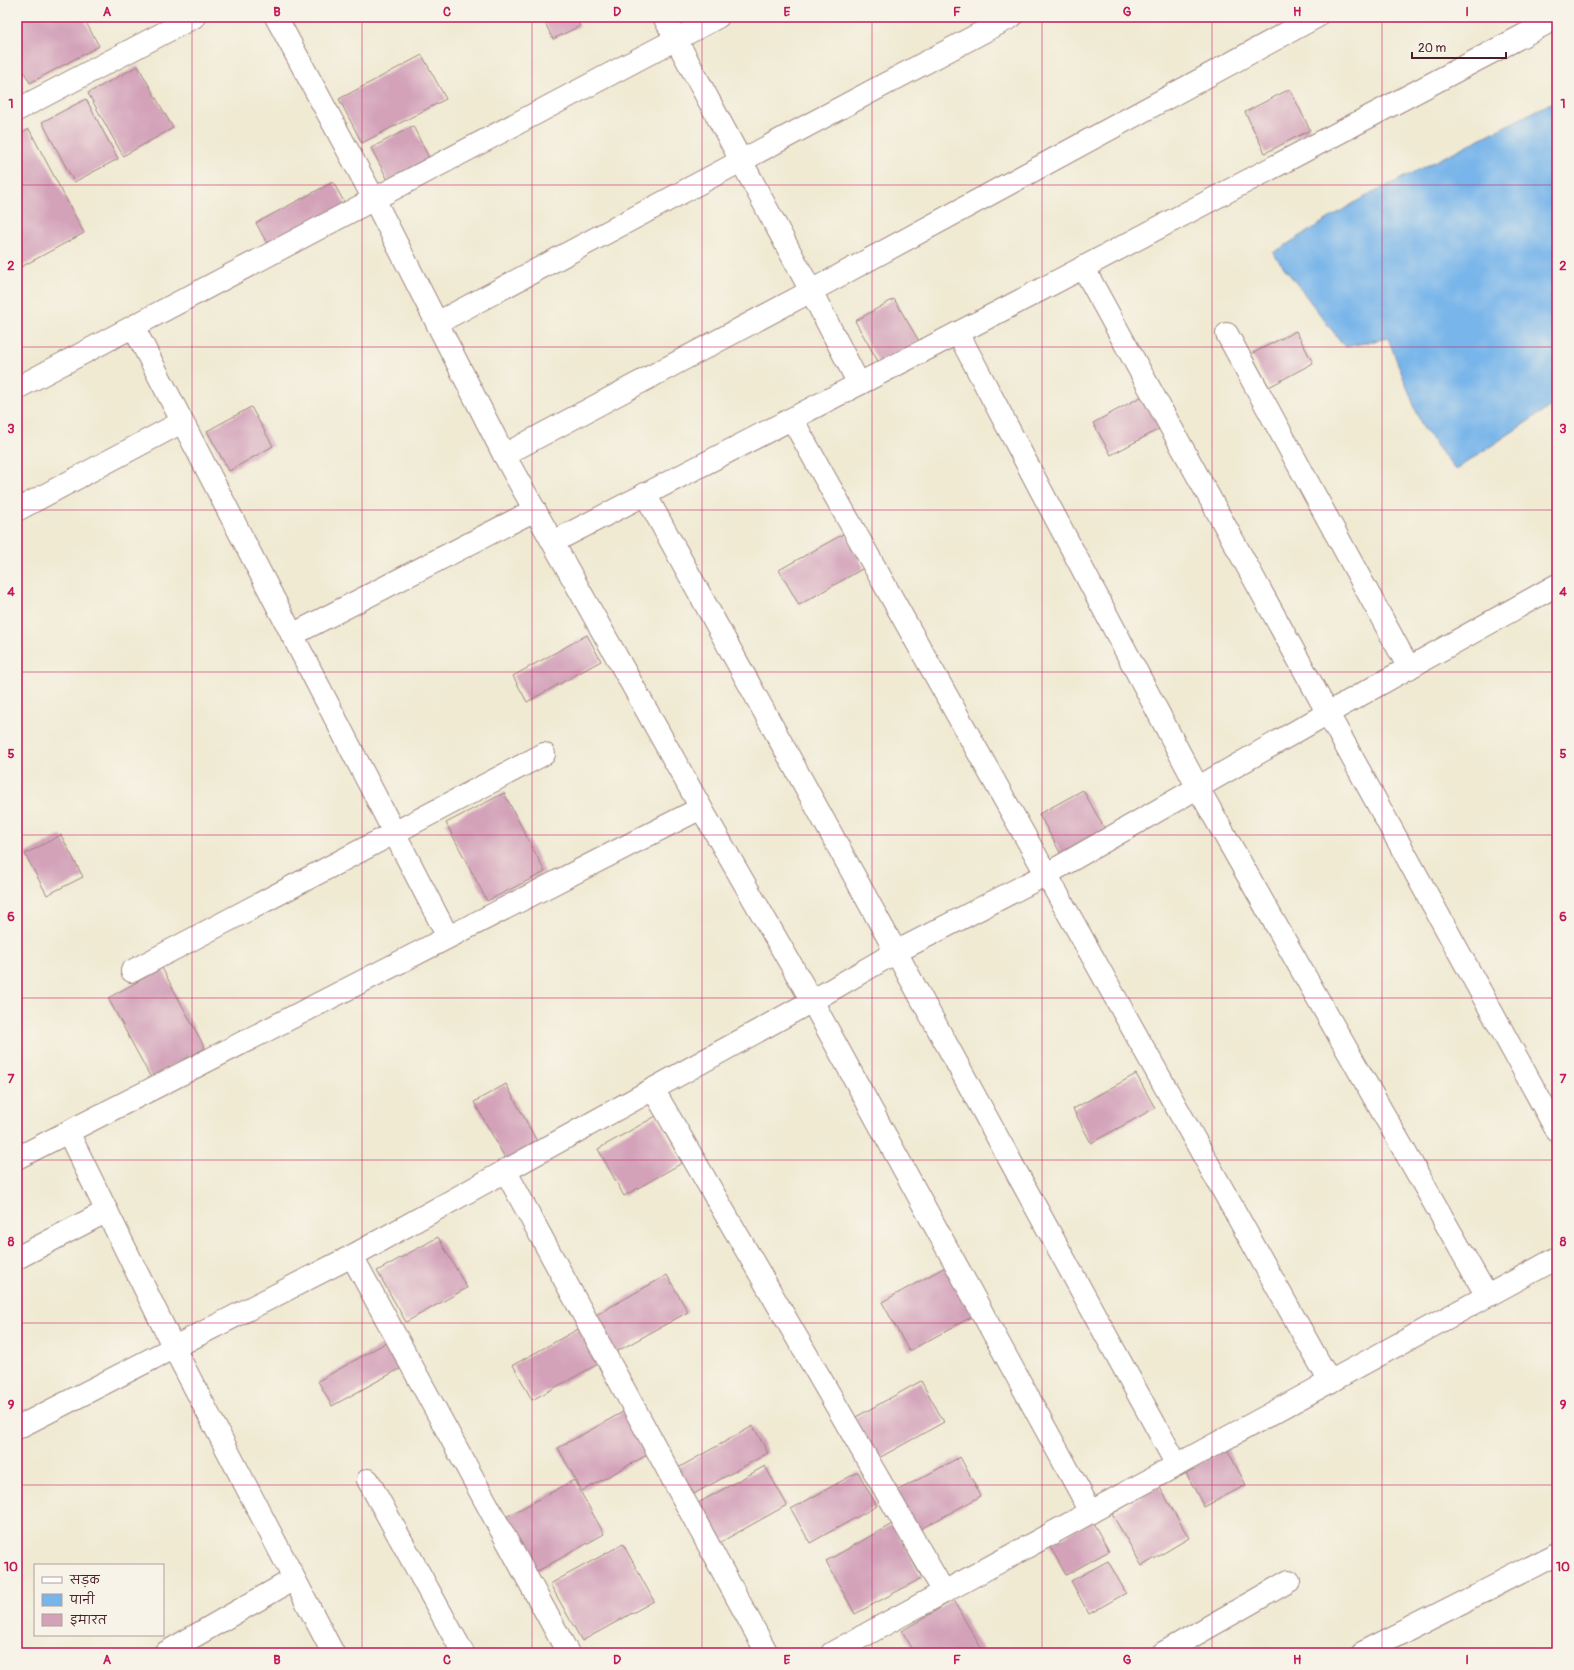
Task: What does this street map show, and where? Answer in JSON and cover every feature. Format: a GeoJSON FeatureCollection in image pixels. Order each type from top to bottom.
{"type":"FeatureCollection","features":[{"type":"Feature","properties":{"kind":"street"},"geometry":{"type":"LineString","coordinates":[[17,110],[194,17]]}},
{"type":"Feature","properties":{"kind":"street"},"geometry":{"type":"LineString","coordinates":[[276,17],[374,199],[504,455],[701,808],[812,1001],[1091,1512]]}},
{"type":"Feature","properties":{"kind":"street"},"geometry":{"type":"LineString","coordinates":[[664,17],[811,291],[859,384]]}},
{"type":"Feature","properties":{"kind":"street"},"geometry":{"type":"LineString","coordinates":[[17,388],[134,328],[718,17]]}},
{"type":"Feature","properties":{"kind":"street"},"geometry":{"type":"LineString","coordinates":[[436,323],[1011,17]]}},
{"type":"Feature","properties":{"kind":"street"},"geometry":{"type":"LineString","coordinates":[[504,455],[811,291],[1316,17]]}},
{"type":"Feature","properties":{"kind":"street"},"geometry":{"type":"LineString","coordinates":[[553,542],[958,333],[1545,24]]}},
{"type":"Feature","properties":{"kind":"street"},"geometry":{"type":"LineString","coordinates":[[1083,267],[1557,1131]]}},
{"type":"Feature","properties":{"kind":"street"},"geometry":{"type":"LineString","coordinates":[[134,328],[448,937]]}},
{"type":"Feature","properties":{"kind":"street"},"geometry":{"type":"LineString","coordinates":[[958,333],[1198,788],[1486,1296]]}},
{"type":"Feature","properties":{"kind":"street"},"geometry":{"type":"LineString","coordinates":[[1227,334],[1409,668]]}},
{"type":"Feature","properties":{"kind":"street"},"geometry":{"type":"LineString","coordinates":[[792,419],[1330,1382]]}},
{"type":"Feature","properties":{"kind":"street"},"geometry":{"type":"LineString","coordinates":[[17,510],[182,422]]}},
{"type":"Feature","properties":{"kind":"street"},"geometry":{"type":"LineString","coordinates":[[645,494],[1177,1465]]}},
{"type":"Feature","properties":{"kind":"street"},"geometry":{"type":"LineString","coordinates":[[292,636],[535,510]]}},
{"type":"Feature","properties":{"kind":"street"},"geometry":{"type":"LineString","coordinates":[[17,1428],[352,1256],[812,1001],[896,952],[1047,874],[1328,713],[1557,586]]}},
{"type":"Feature","properties":{"kind":"street"},"geometry":{"type":"LineString","coordinates":[[132,971],[393,832],[544,754]]}},
{"type":"Feature","properties":{"kind":"street"},"geometry":{"type":"LineString","coordinates":[[17,1158],[701,808]]}},
{"type":"Feature","properties":{"kind":"street"},"geometry":{"type":"LineString","coordinates":[[653,1089],[944,1592]]}},
{"type":"Feature","properties":{"kind":"street"},"geometry":{"type":"LineString","coordinates":[[68,1132],[174,1348],[333,1653]]}},
{"type":"Feature","properties":{"kind":"street"},"geometry":{"type":"LineString","coordinates":[[505,1170],[767,1653]]}},
{"type":"Feature","properties":{"kind":"street"},"geometry":{"type":"LineString","coordinates":[[17,1258],[107,1211]]}},
{"type":"Feature","properties":{"kind":"street"},"geometry":{"type":"LineString","coordinates":[[352,1256],[568,1653]]}},
{"type":"Feature","properties":{"kind":"street"},"geometry":{"type":"LineString","coordinates":[[832,1653],[1557,1258]]}},
{"type":"Feature","properties":{"kind":"street"},"geometry":{"type":"LineString","coordinates":[[368,1480],[463,1653]]}},
{"type":"Feature","properties":{"kind":"street"},"geometry":{"type":"LineString","coordinates":[[1362,1653],[1557,1554]]}},
{"type":"Feature","properties":{"kind":"street"},"geometry":{"type":"LineString","coordinates":[[165,1653],[294,1580]]}},
{"type":"Feature","properties":{"kind":"street"},"geometry":{"type":"LineString","coordinates":[[1163,1653],[1289,1581]]}},
{"type":"Feature","properties":{"kind":"water"},"geometry":{"type":"Polygon","coordinates":[[[1557,100],[1557,402],[1455,470],[1422,426],[1388,338],[1345,347],[1273,253],[1359,200],[1557,100]]]}},
{"type":"Feature","properties":{"kind":"building"},"geometry":{"type":"Polygon","coordinates":[[[17,17],[83,17],[99,46],[30,83],[17,59],[17,17]]]}},
{"type":"Feature","properties":{"kind":"building"},"geometry":{"type":"Polygon","coordinates":[[[542,17],[575,17],[580,26],[553,39],[542,17]]]}},
{"type":"Feature","properties":{"kind":"building"},"geometry":{"type":"Polygon","coordinates":[[[422,55],[446,99],[362,143],[339,99],[422,55]]]}},
{"type":"Feature","properties":{"kind":"building"},"geometry":{"type":"Polygon","coordinates":[[[138,66],[173,128],[123,156],[88,93],[138,66]]]}},
{"type":"Feature","properties":{"kind":"building"},"geometry":{"type":"Polygon","coordinates":[[[1290,89],[1310,130],[1265,153],[1245,112],[1290,89]]]}},
{"type":"Feature","properties":{"kind":"building"},"geometry":{"type":"Polygon","coordinates":[[[86,99],[118,159],[74,182],[42,122],[86,99]]]}},
{"type":"Feature","properties":{"kind":"building"},"geometry":{"type":"Polygon","coordinates":[[[413,126],[430,160],[389,182],[371,148],[413,126]]]}},
{"type":"Feature","properties":{"kind":"building"},"geometry":{"type":"Polygon","coordinates":[[[29,129],[84,233],[21,267],[17,260],[17,135],[29,129]]]}},
{"type":"Feature","properties":{"kind":"building"},"geometry":{"type":"Polygon","coordinates":[[[333,182],[348,209],[270,249],[256,223],[333,182]]]}},
{"type":"Feature","properties":{"kind":"building"},"geometry":{"type":"Polygon","coordinates":[[[894,299],[919,341],[879,363],[855,321],[894,299]]]}},
{"type":"Feature","properties":{"kind":"building"},"geometry":{"type":"Polygon","coordinates":[[[1296,331],[1313,363],[1269,387],[1251,354],[1296,331]]]}},
{"type":"Feature","properties":{"kind":"building"},"geometry":{"type":"Polygon","coordinates":[[[1148,393],[1165,426],[1111,455],[1093,423],[1148,393]]]}},
{"type":"Feature","properties":{"kind":"building"},"geometry":{"type":"Polygon","coordinates":[[[251,407],[273,446],[229,471],[207,431],[251,407]]]}},
{"type":"Feature","properties":{"kind":"building"},"geometry":{"type":"Polygon","coordinates":[[[845,533],[864,568],[799,605],[779,570],[845,533]]]}},
{"type":"Feature","properties":{"kind":"building"},"geometry":{"type":"Polygon","coordinates":[[[587,635],[601,661],[527,702],[513,676],[587,635]]]}},
{"type":"Feature","properties":{"kind":"building"},"geometry":{"type":"Polygon","coordinates":[[[1083,790],[1107,833],[1063,858],[1039,814],[1083,790]]]}},
{"type":"Feature","properties":{"kind":"building"},"geometry":{"type":"Polygon","coordinates":[[[504,793],[545,872],[487,901],[446,823],[504,793]]]}},
{"type":"Feature","properties":{"kind":"building"},"geometry":{"type":"Polygon","coordinates":[[[61,835],[83,877],[47,895],[25,854],[61,835]]]}},
{"type":"Feature","properties":{"kind":"building"},"geometry":{"type":"Polygon","coordinates":[[[162,968],[205,1048],[151,1078],[108,998],[162,968]]]}},
{"type":"Feature","properties":{"kind":"building"},"geometry":{"type":"Polygon","coordinates":[[[1136,1074],[1155,1108],[1091,1143],[1073,1109],[1136,1074]]]}},
{"type":"Feature","properties":{"kind":"building"},"geometry":{"type":"Polygon","coordinates":[[[506,1084],[539,1145],[508,1163],[474,1102],[506,1084]]]}},
{"type":"Feature","properties":{"kind":"building"},"geometry":{"type":"Polygon","coordinates":[[[656,1116],[682,1163],[624,1196],[598,1149],[656,1116]]]}},
{"type":"Feature","properties":{"kind":"building"},"geometry":{"type":"Polygon","coordinates":[[[438,1237],[467,1288],[406,1322],[377,1271],[438,1237]]]}},
{"type":"Feature","properties":{"kind":"building"},"geometry":{"type":"Polygon","coordinates":[[[949,1265],[975,1315],[909,1351],[882,1302],[949,1265]]]}},
{"type":"Feature","properties":{"kind":"building"},"geometry":{"type":"Polygon","coordinates":[[[667,1275],[688,1312],[614,1353],[594,1316],[667,1275]]]}},
{"type":"Feature","properties":{"kind":"building"},"geometry":{"type":"Polygon","coordinates":[[[582,1327],[602,1362],[532,1400],[513,1365],[582,1327]]]}},
{"type":"Feature","properties":{"kind":"building"},"geometry":{"type":"Polygon","coordinates":[[[389,1341],[403,1367],[332,1406],[318,1381],[389,1341]]]}},
{"type":"Feature","properties":{"kind":"building"},"geometry":{"type":"Polygon","coordinates":[[[921,1381],[944,1422],[877,1459],[854,1418],[921,1381]]]}},
{"type":"Feature","properties":{"kind":"building"},"geometry":{"type":"Polygon","coordinates":[[[630,1408],[654,1451],[582,1491],[558,1448],[630,1408]]]}},
{"type":"Feature","properties":{"kind":"building"},"geometry":{"type":"Polygon","coordinates":[[[753,1426],[768,1453],[690,1496],[676,1469],[753,1426]]]}},
{"type":"Feature","properties":{"kind":"building"},"geometry":{"type":"Polygon","coordinates":[[[1227,1449],[1246,1485],[1204,1507],[1185,1471],[1227,1449]]]}},
{"type":"Feature","properties":{"kind":"building"},"geometry":{"type":"Polygon","coordinates":[[[960,1457],[981,1496],[917,1531],[895,1492],[960,1457]]]}},
{"type":"Feature","properties":{"kind":"building"},"geometry":{"type":"Polygon","coordinates":[[[765,1466],[787,1505],[719,1543],[698,1503],[765,1466]]]}},
{"type":"Feature","properties":{"kind":"building"},"geometry":{"type":"Polygon","coordinates":[[[858,1472],[877,1506],[810,1543],[791,1509],[858,1472]]]}},
{"type":"Feature","properties":{"kind":"building"},"geometry":{"type":"Polygon","coordinates":[[[574,1480],[604,1534],[536,1572],[506,1517],[574,1480]]]}},
{"type":"Feature","properties":{"kind":"building"},"geometry":{"type":"Polygon","coordinates":[[[1159,1486],[1189,1538],[1142,1566],[1112,1514],[1159,1486]]]}},
{"type":"Feature","properties":{"kind":"building"},"geometry":{"type":"Polygon","coordinates":[[[1092,1521],[1109,1551],[1066,1575],[1049,1545],[1092,1521]]]}},
{"type":"Feature","properties":{"kind":"building"},"geometry":{"type":"Polygon","coordinates":[[[892,1524],[922,1578],[855,1614],[826,1561],[892,1524]]]}},
{"type":"Feature","properties":{"kind":"building"},"geometry":{"type":"Polygon","coordinates":[[[623,1544],[654,1601],[582,1641],[550,1584],[623,1544]]]}},
{"type":"Feature","properties":{"kind":"building"},"geometry":{"type":"Polygon","coordinates":[[[1108,1561],[1126,1593],[1089,1614],[1071,1581],[1108,1561]]]}},
{"type":"Feature","properties":{"kind":"building"},"geometry":{"type":"Polygon","coordinates":[[[953,1600],[984,1653],[915,1653],[902,1631],[953,1600]]]}}]}
